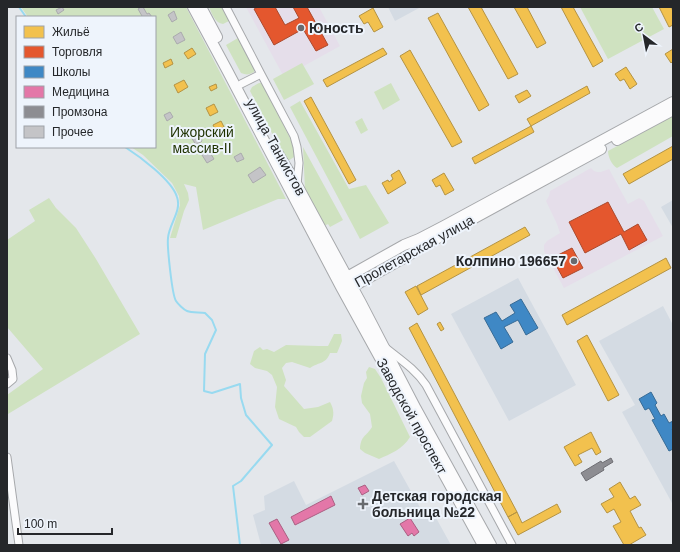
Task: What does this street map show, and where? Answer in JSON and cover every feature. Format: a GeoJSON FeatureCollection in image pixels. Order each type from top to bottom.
{"type":"FeatureCollection","features":[{"type":"Feature","properties":{"kind":"main road","name":"улица Танкистов"},"geometry":{"type":"LineString","coordinates":[[193,7],[214,52],[239,86],[297,185],[352,287]]}},
{"type":"Feature","properties":{"kind":"main road","name":"улица Танкистов"},"geometry":{"type":"LineString","coordinates":[[201,7],[239,86],[341,287]]}},
{"type":"Feature","properties":{"kind":"main road","name":"Пролетарская улица"},"geometry":{"type":"LineString","coordinates":[[341,287],[347,277],[404,245],[438,229],[673,102]]}},
{"type":"Feature","properties":{"kind":"main road","name":"Пролетарская улица"},"geometry":{"type":"LineString","coordinates":[[341,287],[352,287],[423,246],[673,110]]}},
{"type":"Feature","properties":{"kind":"main road","name":"Заводской проспект"},"geometry":{"type":"LineString","coordinates":[[341,287],[466,508],[490,545]]}},
{"type":"Feature","properties":{"kind":"main road","name":"Заводской проспект"},"geometry":{"type":"LineString","coordinates":[[352,287],[466,508],[483,545]]}},
{"type":"Feature","properties":{"kind":"street"},"geometry":{"type":"LineString","coordinates":[[226,7],[294,136],[298,147],[299,163],[297,185]]}},
{"type":"Feature","properties":{"kind":"street"},"geometry":{"type":"LineString","coordinates":[[239,86],[261,74]]}},
{"type":"Feature","properties":{"kind":"street"},"geometry":{"type":"LineString","coordinates":[[383,346],[415,371],[426,385],[512,545]]}},
{"type":"Feature","properties":{"kind":"street"},"geometry":{"type":"LineString","coordinates":[[7,358],[12,370],[13,379],[7,384]]}},
{"type":"Feature","properties":{"kind":"street"},"geometry":{"type":"LineString","coordinates":[[7,457],[20,545]]}},
{"type":"Feature","properties":{"kind":"shaded area"},"geometry":{"type":"Polygon","coordinates":[[[246,7],[319,7],[340,46],[284,77],[246,7]]]}},
{"type":"Feature","properties":{"kind":"shaded area"},"geometry":{"type":"Polygon","coordinates":[[[388,7],[421,7],[395,21],[388,7]]]}},
{"type":"Feature","properties":{"kind":"shaded area"},"geometry":{"type":"Polygon","coordinates":[[[591,168],[597,172],[609,169],[628,204],[639,198],[644,201],[663,236],[564,288],[544,251],[544,245],[547,241],[560,233],[546,201],[550,191],[591,168]]]}},
{"type":"Feature","properties":{"kind":"shaded area"},"geometry":{"type":"Polygon","coordinates":[[[673,200],[673,228],[661,207],[673,200]]]}},
{"type":"Feature","properties":{"kind":"shaded area"},"geometry":{"type":"Polygon","coordinates":[[[518,278],[576,385],[509,421],[451,314],[518,278]]]}},
{"type":"Feature","properties":{"kind":"shaded area"},"geometry":{"type":"Polygon","coordinates":[[[663,306],[673,325],[673,503],[622,412],[635,405],[599,341],[663,306]]]}},
{"type":"Feature","properties":{"kind":"shaded area","name":"Детская городская больница №22"},"geometry":{"type":"Polygon","coordinates":[[[394,461],[422,511],[430,507],[451,545],[261,545],[253,515],[265,510],[264,496],[294,481],[306,505],[394,461]]]}},
{"type":"Feature","properties":{"kind":"green space","name":"Ижорский массив-II"},"geometry":{"type":"Polygon","coordinates":[[[21,7],[186,7],[286,199],[278,199],[203,230],[196,187],[184,184],[189,200],[176,238],[170,238],[180,205],[179,196],[172,183],[143,155],[132,148],[156,148],[156,16],[27,16],[21,7]]]}},
{"type":"Feature","properties":{"kind":"green space"},"geometry":{"type":"Polygon","coordinates":[[[209,7],[224,7],[229,16],[229,21],[223,24],[218,22],[214,18],[209,7]]]}},
{"type":"Feature","properties":{"kind":"green space"},"geometry":{"type":"Polygon","coordinates":[[[580,7],[652,7],[664,29],[608,59],[580,7]]]}},
{"type":"Feature","properties":{"kind":"green space"},"geometry":{"type":"Polygon","coordinates":[[[238,38],[254,67],[254,72],[251,74],[241,73],[226,45],[238,38]]]}},
{"type":"Feature","properties":{"kind":"green space"},"geometry":{"type":"Polygon","coordinates":[[[302,63],[314,84],[284,100],[273,79],[302,63]]]}},
{"type":"Feature","properties":{"kind":"green space"},"geometry":{"type":"Polygon","coordinates":[[[259,83],[263,83],[294,148],[294,157],[288,161],[286,160],[250,91],[252,87],[259,83]]]}},
{"type":"Feature","properties":{"kind":"green space"},"geometry":{"type":"Polygon","coordinates":[[[391,83],[400,100],[383,110],[374,92],[391,83]]]}},
{"type":"Feature","properties":{"kind":"green space"},"geometry":{"type":"Polygon","coordinates":[[[300,101],[349,189],[366,185],[389,223],[360,239],[290,107],[300,101]]]}},
{"type":"Feature","properties":{"kind":"green space"},"geometry":{"type":"Polygon","coordinates":[[[673,116],[673,136],[617,168],[613,165],[608,151],[673,116]]]}},
{"type":"Feature","properties":{"kind":"green space"},"geometry":{"type":"Polygon","coordinates":[[[362,118],[368,130],[361,134],[355,122],[362,118]]]}},
{"type":"Feature","properties":{"kind":"green space"},"geometry":{"type":"Polygon","coordinates":[[[303,147],[343,220],[330,227],[328,224],[324,226],[305,190],[303,147]]]}},
{"type":"Feature","properties":{"kind":"green space"},"geometry":{"type":"Polygon","coordinates":[[[49,198],[56,208],[76,228],[140,334],[8,414],[7,395],[43,369],[7,327],[7,240],[35,221],[29,210],[49,198]]]}},
{"type":"Feature","properties":{"kind":"green space"},"geometry":{"type":"Polygon","coordinates":[[[334,334],[341,334],[342,341],[337,353],[330,353],[324,361],[310,368],[292,362],[286,363],[282,368],[286,380],[284,386],[304,409],[318,407],[330,402],[332,407],[332,421],[310,437],[304,437],[296,427],[279,419],[275,407],[277,387],[272,375],[267,371],[255,368],[250,364],[254,351],[260,347],[263,350],[267,349],[274,352],[286,345],[328,346],[334,334]]]}},
{"type":"Feature","properties":{"kind":"green space"},"geometry":{"type":"Polygon","coordinates":[[[369,367],[375,369],[381,378],[410,437],[400,448],[379,459],[365,453],[360,449],[363,439],[372,427],[370,414],[362,403],[361,396],[364,383],[367,378],[366,372],[369,367]]]}},
{"type":"Feature","properties":{"kind":"building: Жильё"},"geometry":{"type":"Polygon","coordinates":[[[468,7],[481,7],[518,74],[508,79],[468,7]]]}},
{"type":"Feature","properties":{"kind":"building: Жильё"},"geometry":{"type":"Polygon","coordinates":[[[514,7],[527,7],[546,43],[537,48],[514,7]]]}},
{"type":"Feature","properties":{"kind":"building: Жильё"},"geometry":{"type":"Polygon","coordinates":[[[561,7],[573,7],[603,61],[593,67],[561,7]]]}},
{"type":"Feature","properties":{"kind":"building: Жильё"},"geometry":{"type":"Polygon","coordinates":[[[659,7],[671,7],[673,11],[673,25],[669,27],[659,7]]]}},
{"type":"Feature","properties":{"kind":"building: Жильё"},"geometry":{"type":"Polygon","coordinates":[[[373,8],[383,27],[374,32],[368,22],[364,24],[359,16],[373,8]]]}},
{"type":"Feature","properties":{"kind":"building: Жильё"},"geometry":{"type":"Polygon","coordinates":[[[438,13],[489,105],[479,111],[428,18],[438,13]]]}},
{"type":"Feature","properties":{"kind":"building: Жильё"},"geometry":{"type":"Polygon","coordinates":[[[192,48],[196,54],[188,59],[184,53],[192,48]]]}},
{"type":"Feature","properties":{"kind":"building: Жильё"},"geometry":{"type":"Polygon","coordinates":[[[383,48],[387,54],[327,87],[323,80],[383,48]]]}},
{"type":"Feature","properties":{"kind":"building: Жильё"},"geometry":{"type":"Polygon","coordinates":[[[673,49],[673,61],[671,63],[665,54],[673,49]]]}},
{"type":"Feature","properties":{"kind":"building: Жильё"},"geometry":{"type":"Polygon","coordinates":[[[410,50],[462,142],[452,147],[400,56],[410,50]]]}},
{"type":"Feature","properties":{"kind":"building: Жильё"},"geometry":{"type":"Polygon","coordinates":[[[171,59],[173,64],[165,68],[163,63],[171,59]]]}},
{"type":"Feature","properties":{"kind":"building: Жильё"},"geometry":{"type":"Polygon","coordinates":[[[626,67],[637,84],[630,89],[624,79],[620,81],[615,74],[626,67]]]}},
{"type":"Feature","properties":{"kind":"building: Жильё"},"geometry":{"type":"Polygon","coordinates":[[[184,80],[188,87],[178,93],[174,85],[184,80]]]}},
{"type":"Feature","properties":{"kind":"building: Жильё"},"geometry":{"type":"Polygon","coordinates":[[[216,84],[217,88],[211,91],[209,87],[216,84]]]}},
{"type":"Feature","properties":{"kind":"building: Жильё"},"geometry":{"type":"Polygon","coordinates":[[[587,86],[590,93],[531,126],[527,119],[587,86]]]}},
{"type":"Feature","properties":{"kind":"building: Жильё"},"geometry":{"type":"Polygon","coordinates":[[[527,90],[531,96],[519,103],[515,96],[527,90]]]}},
{"type":"Feature","properties":{"kind":"building: Жильё"},"geometry":{"type":"Polygon","coordinates":[[[311,97],[356,180],[349,184],[304,101],[311,97]]]}},
{"type":"Feature","properties":{"kind":"building: Жильё"},"geometry":{"type":"Polygon","coordinates":[[[214,104],[218,112],[210,116],[206,108],[214,104]]]}},
{"type":"Feature","properties":{"kind":"building: Жильё"},"geometry":{"type":"Polygon","coordinates":[[[221,121],[224,127],[216,131],[213,125],[221,121]]]}},
{"type":"Feature","properties":{"kind":"building: Жильё"},"geometry":{"type":"Polygon","coordinates":[[[531,126],[534,132],[475,164],[472,158],[531,126]]]}},
{"type":"Feature","properties":{"kind":"building: Жильё"},"geometry":{"type":"Polygon","coordinates":[[[673,146],[673,159],[629,184],[623,174],[673,146]]]}},
{"type":"Feature","properties":{"kind":"building: Жильё"},"geometry":{"type":"Polygon","coordinates":[[[399,170],[406,183],[388,194],[382,183],[388,180],[389,182],[393,179],[391,175],[399,170]]]}},
{"type":"Feature","properties":{"kind":"building: Жильё"},"geometry":{"type":"Polygon","coordinates":[[[444,173],[454,190],[445,195],[440,185],[436,187],[432,180],[444,173]]]}},
{"type":"Feature","properties":{"kind":"building: Жильё"},"geometry":{"type":"Polygon","coordinates":[[[525,227],[530,235],[421,295],[417,286],[525,227]]]}},
{"type":"Feature","properties":{"kind":"building: Жильё"},"geometry":{"type":"Polygon","coordinates":[[[666,258],[671,268],[567,325],[562,315],[666,258]]]}},
{"type":"Feature","properties":{"kind":"building: Жильё"},"geometry":{"type":"Polygon","coordinates":[[[416,286],[428,309],[418,315],[405,292],[416,286]]]}},
{"type":"Feature","properties":{"kind":"building: Жильё"},"geometry":{"type":"Polygon","coordinates":[[[440,322],[444,329],[441,331],[437,324],[440,322]]]}},
{"type":"Feature","properties":{"kind":"building: Жильё"},"geometry":{"type":"Polygon","coordinates":[[[417,323],[517,512],[508,517],[409,328],[417,323]]]}},
{"type":"Feature","properties":{"kind":"building: Жильё"},"geometry":{"type":"Polygon","coordinates":[[[587,335],[619,395],[608,401],[577,341],[587,335]]]}},
{"type":"Feature","properties":{"kind":"building: Жильё"},"geometry":{"type":"Polygon","coordinates":[[[591,432],[601,452],[596,455],[592,448],[578,455],[582,462],[575,466],[564,447],[591,432]]]}},
{"type":"Feature","properties":{"kind":"building: Жильё"},"geometry":{"type":"Polygon","coordinates":[[[620,482],[630,499],[635,496],[641,505],[630,511],[639,528],[641,527],[646,535],[629,545],[624,545],[613,526],[621,522],[614,509],[607,513],[601,504],[614,497],[609,489],[620,482]]]}},
{"type":"Feature","properties":{"kind":"building: Жильё"},"geometry":{"type":"Polygon","coordinates":[[[557,504],[561,512],[518,535],[508,517],[517,512],[522,523],[557,504]]]}},
{"type":"Feature","properties":{"kind":"building: Торговля"},"geometry":{"type":"Polygon","coordinates":[[[258,7],[275,7],[285,25],[299,18],[293,7],[307,7],[328,45],[316,51],[303,29],[274,45],[254,9],[258,7]]]}},
{"type":"Feature","properties":{"kind":"building: Торговля"},"geometry":{"type":"Polygon","coordinates":[[[608,202],[624,232],[638,224],[647,240],[629,250],[621,234],[585,253],[569,222],[608,202]]]}},
{"type":"Feature","properties":{"kind":"building: Торговля"},"geometry":{"type":"Polygon","coordinates":[[[572,248],[583,268],[563,278],[552,258],[572,248]]]}},
{"type":"Feature","properties":{"kind":"building: Школы"},"geometry":{"type":"Polygon","coordinates":[[[521,299],[538,328],[526,335],[518,320],[504,327],[513,342],[501,349],[484,318],[496,312],[502,321],[515,313],[510,305],[521,299]]]}},
{"type":"Feature","properties":{"kind":"building: Школы"},"geometry":{"type":"Polygon","coordinates":[[[651,392],[657,403],[655,405],[661,416],[664,414],[669,423],[673,421],[673,449],[669,451],[652,420],[655,419],[649,408],[645,410],[639,399],[651,392]]]}},
{"type":"Feature","properties":{"kind":"building: Медицина"},"geometry":{"type":"Polygon","coordinates":[[[365,485],[369,491],[362,495],[358,488],[365,485]]]}},
{"type":"Feature","properties":{"kind":"building: Медицина"},"geometry":{"type":"Polygon","coordinates":[[[331,496],[335,505],[295,525],[291,517],[331,496]]]}},
{"type":"Feature","properties":{"kind":"building: Медицина"},"geometry":{"type":"Polygon","coordinates":[[[410,518],[419,532],[414,536],[412,533],[408,536],[400,524],[410,518]]]}},
{"type":"Feature","properties":{"kind":"building: Медицина"},"geometry":{"type":"Polygon","coordinates":[[[277,519],[289,540],[281,544],[269,523],[277,519]]]}},
{"type":"Feature","properties":{"kind":"building: Промзона"},"geometry":{"type":"Polygon","coordinates":[[[611,458],[613,462],[603,468],[604,470],[586,481],[581,473],[601,461],[602,463],[611,458]]]}},
{"type":"Feature","properties":{"kind":"building: Прочее"},"geometry":{"type":"Polygon","coordinates":[[[62,7],[64,10],[58,14],[56,10],[62,7]]]}},
{"type":"Feature","properties":{"kind":"building: Прочее"},"geometry":{"type":"Polygon","coordinates":[[[143,7],[147,14],[149,13],[151,16],[142,16],[138,9],[143,7]]]}},
{"type":"Feature","properties":{"kind":"building: Прочее"},"geometry":{"type":"Polygon","coordinates":[[[174,11],[177,19],[172,22],[168,15],[174,11]]]}},
{"type":"Feature","properties":{"kind":"building: Прочее"},"geometry":{"type":"Polygon","coordinates":[[[181,32],[185,40],[177,44],[173,37],[181,32]]]}},
{"type":"Feature","properties":{"kind":"building: Прочее"},"geometry":{"type":"Polygon","coordinates":[[[170,112],[173,117],[167,121],[164,115],[170,112]]]}},
{"type":"Feature","properties":{"kind":"building: Прочее"},"geometry":{"type":"Polygon","coordinates":[[[198,133],[202,141],[196,145],[191,137],[198,133]]]}},
{"type":"Feature","properties":{"kind":"building: Прочее"},"geometry":{"type":"Polygon","coordinates":[[[209,151],[214,159],[207,163],[202,155],[209,151]]]}},
{"type":"Feature","properties":{"kind":"building: Прочее"},"geometry":{"type":"Polygon","coordinates":[[[241,153],[244,159],[237,162],[234,157],[241,153]]]}},
{"type":"Feature","properties":{"kind":"building: Прочее"},"geometry":{"type":"Polygon","coordinates":[[[260,167],[266,175],[253,183],[248,175],[260,167]]]}},
{"type":"Feature","properties":{"kind":"waterway"},"geometry":{"type":"LineString","coordinates":[[19,7],[25,16]]}},
{"type":"Feature","properties":{"kind":"waterway"},"geometry":{"type":"LineString","coordinates":[[126,148],[162,176],[169,183],[177,197],[177,212],[168,238],[170,270],[174,297],[181,307],[186,310],[205,313],[212,320],[216,330],[205,354],[204,391],[212,393],[240,384],[241,398],[246,415],[272,445],[241,481],[233,486],[240,545]]}},
{"type":"Feature","properties":{"kind":"place","name":"Юность"},"geometry":{"type":"Point","coordinates":[301,28]}},
{"type":"Feature","properties":{"kind":"place","name":"Колпино 196657"},"geometry":{"type":"Point","coordinates":[574,261]}},
{"type":"Feature","properties":{"kind":"place","name":"Детская городская больница №22"},"geometry":{"type":"Point","coordinates":[363,504]}}]}
